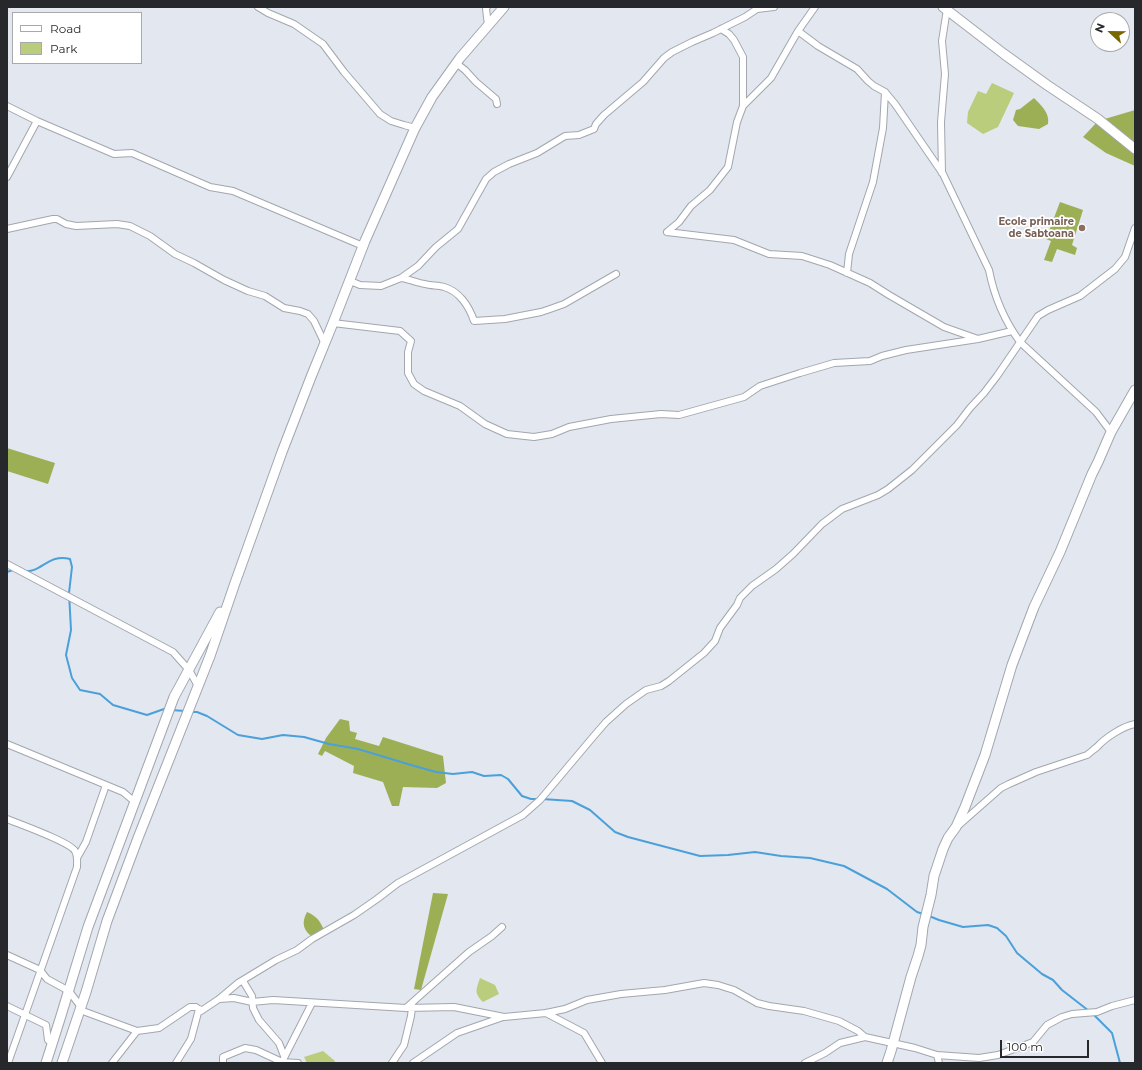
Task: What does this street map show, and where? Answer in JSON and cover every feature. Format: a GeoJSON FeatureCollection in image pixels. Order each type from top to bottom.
{"type":"FeatureCollection","features":[{"type":"Feature","properties":{"kind":"street"},"geometry":{"type":"LineString","coordinates":[[258,7],[294,24],[323,44],[344,72],[380,114],[391,120],[415,128]]}},
{"type":"Feature","properties":{"kind":"street"},"geometry":{"type":"LineString","coordinates":[[487,7],[488,25]]}},
{"type":"Feature","properties":{"kind":"street"},"geometry":{"type":"LineString","coordinates":[[62,1063],[107,921],[173,747],[210,656],[232,590],[282,452],[363,246],[415,128],[432,97],[456,63],[504,7]]}},
{"type":"Feature","properties":{"kind":"street"},"geometry":{"type":"LineString","coordinates":[[350,281],[360,285],[381,286],[401,278],[418,266],[436,246],[458,229],[486,179],[494,172],[508,164],[537,153],[564,136],[579,136],[594,129],[596,124],[604,115],[643,82],[664,58],[672,52],[745,17],[757,9],[774,7]]}},
{"type":"Feature","properties":{"kind":"street"},"geometry":{"type":"LineString","coordinates":[[743,106],[771,78],[798,30],[815,7]]}},
{"type":"Feature","properties":{"kind":"street"},"geometry":{"type":"LineString","coordinates":[[946,8],[1004,54],[1047,85],[1098,118],[1135,149]]}},
{"type":"Feature","properties":{"kind":"street"},"geometry":{"type":"LineString","coordinates":[[943,174],[941,122],[945,74],[942,41],[946,8]]}},
{"type":"Feature","properties":{"kind":"street"},"geometry":{"type":"LineString","coordinates":[[721,29],[729,34],[734,40],[743,57],[743,106],[737,122],[728,167],[710,190],[691,206],[679,222],[667,232],[734,240],[769,254],[802,256],[830,265],[870,283],[944,327],[978,339]]}},
{"type":"Feature","properties":{"kind":"street"},"geometry":{"type":"LineString","coordinates":[[798,30],[818,46],[857,68],[868,82],[885,92],[895,104],[943,174],[989,270],[992,287],[1012,331],[1020,342],[1096,412],[1111,432]]}},
{"type":"Feature","properties":{"kind":"street"},"geometry":{"type":"LineString","coordinates":[[456,63],[496,99],[497,104]]}},
{"type":"Feature","properties":{"kind":"street"},"geometry":{"type":"LineString","coordinates":[[848,273],[849,254],[873,182],[883,128],[885,92]]}},
{"type":"Feature","properties":{"kind":"street"},"geometry":{"type":"LineString","coordinates":[[7,106],[37,122],[114,154],[132,153],[210,187],[233,191],[363,246]]}},
{"type":"Feature","properties":{"kind":"street"},"geometry":{"type":"LineString","coordinates":[[7,177],[37,122]]}},
{"type":"Feature","properties":{"kind":"street"},"geometry":{"type":"LineString","coordinates":[[7,229],[53,219],[76,226],[116,224],[130,226],[150,236],[175,254],[244,289],[265,296],[284,308],[308,314],[314,321],[325,344]]}},
{"type":"Feature","properties":{"kind":"street"},"geometry":{"type":"LineString","coordinates":[[7,955],[40,970],[47,979],[69,991],[80,1009],[137,1031],[160,1028],[190,1007],[201,1011],[219,999],[232,987],[354,915],[377,900],[398,883],[523,815],[540,800],[606,722],[646,690],[661,686],[669,681],[704,653],[715,641],[720,628],[738,605],[740,598],[752,586],[794,554],[822,524],[842,509],[878,495],[912,470],[957,425],[984,393],[1038,316],[1080,296],[1120,264],[1125,257],[1135,228]]}},
{"type":"Feature","properties":{"kind":"street"},"geometry":{"type":"LineString","coordinates":[[401,278],[444,287],[455,292],[463,300],[472,314],[474,321],[505,319],[541,312],[564,304],[616,274]]}},
{"type":"Feature","properties":{"kind":"street"},"geometry":{"type":"LineString","coordinates":[[334,323],[400,332],[411,341],[408,352],[408,373],[414,384],[424,391],[460,406],[485,424],[507,434],[534,437],[552,434],[569,427],[611,419],[661,414],[679,415],[744,397],[760,386],[834,364],[870,361],[882,356],[906,350],[978,339],[1012,331]]}},
{"type":"Feature","properties":{"kind":"street"},"geometry":{"type":"LineString","coordinates":[[956,827],[985,755],[1012,665],[1034,607],[1060,552],[1089,480],[1111,432],[1135,390]]}},
{"type":"Feature","properties":{"kind":"street"},"geometry":{"type":"LineString","coordinates":[[7,564],[173,652],[189,670],[198,686]]}},
{"type":"Feature","properties":{"kind":"street"},"geometry":{"type":"LineString","coordinates":[[46,1063],[88,927],[174,697],[232,590]]}},
{"type":"Feature","properties":{"kind":"street"},"geometry":{"type":"LineString","coordinates":[[887,1063],[921,945],[923,927],[934,876],[943,849],[948,838],[956,827],[1001,788],[1036,772],[1087,755],[1117,732],[1135,724]]}},
{"type":"Feature","properties":{"kind":"street"},"geometry":{"type":"LineString","coordinates":[[7,744],[123,792],[135,802]]}},
{"type":"Feature","properties":{"kind":"street"},"geometry":{"type":"LineString","coordinates":[[77,858],[86,842],[106,785]]}},
{"type":"Feature","properties":{"kind":"street"},"geometry":{"type":"LineString","coordinates":[[7,819],[64,843],[75,850],[77,858],[76,867],[8,1063]]}},
{"type":"Feature","properties":{"kind":"street"},"geometry":{"type":"LineString","coordinates":[[409,1008],[469,952],[502,927]]}},
{"type":"Feature","properties":{"kind":"street"},"geometry":{"type":"LineString","coordinates":[[243,981],[252,996],[253,1008],[259,1020],[279,1043],[283,1061]]}},
{"type":"Feature","properties":{"kind":"street"},"geometry":{"type":"LineString","coordinates":[[413,1063],[420,1061],[457,1033],[504,1017],[546,1013],[565,1009],[587,1000],[621,994],[665,990],[704,983],[718,985],[734,990],[757,1003],[804,1011],[839,1021],[858,1031],[865,1037]]}},
{"type":"Feature","properties":{"kind":"street"},"geometry":{"type":"LineString","coordinates":[[219,999],[234,998],[252,1002],[273,1000],[409,1008],[454,1007],[504,1017]]}},
{"type":"Feature","properties":{"kind":"street"},"geometry":{"type":"LineString","coordinates":[[805,1063],[825,1053],[840,1043],[865,1037],[915,1048],[937,1055],[979,1058],[998,1055],[1033,1042],[1047,1025],[1062,1017],[1072,1014],[1098,1012],[1112,1006],[1135,1000]]}},
{"type":"Feature","properties":{"kind":"street"},"geometry":{"type":"LineString","coordinates":[[283,1061],[312,1003]]}},
{"type":"Feature","properties":{"kind":"street"},"geometry":{"type":"LineString","coordinates":[[7,1006],[46,1024],[48,1040],[52,1044]]}},
{"type":"Feature","properties":{"kind":"street"},"geometry":{"type":"LineString","coordinates":[[392,1063],[404,1045],[411,1016],[409,1008]]}},
{"type":"Feature","properties":{"kind":"street"},"geometry":{"type":"LineString","coordinates":[[176,1063],[191,1039],[199,1009]]}},
{"type":"Feature","properties":{"kind":"street"},"geometry":{"type":"LineString","coordinates":[[546,1013],[584,1033],[602,1063]]}},
{"type":"Feature","properties":{"kind":"street"},"geometry":{"type":"LineString","coordinates":[[112,1063],[137,1031]]}},
{"type":"Feature","properties":{"kind":"street"},"geometry":{"type":"LineString","coordinates":[[223,1063],[223,1057],[245,1048],[256,1050],[283,1061],[298,1063]]}},
{"type":"Feature","properties":{"kind":"street"},"geometry":{"type":"LineString","coordinates":[[937,1055],[939,1063]]}},
{"type":"Feature","properties":{"kind":"green space"},"geometry":{"type":"Polygon","coordinates":[[[992,83],[1014,93],[998,127],[983,134],[967,123],[968,112],[978,91],[986,94],[992,83]]]}},
{"type":"Feature","properties":{"kind":"green space"},"geometry":{"type":"Polygon","coordinates":[[[1034,98],[1042,106],[1048,116],[1048,124],[1039,129],[1018,126],[1013,120],[1016,110],[1020,109],[1034,98]]]}},
{"type":"Feature","properties":{"kind":"green space"},"geometry":{"type":"Polygon","coordinates":[[[1135,110],[1135,166],[1106,153],[1083,137],[1098,121],[1135,110]]]}},
{"type":"Feature","properties":{"kind":"green space"},"geometry":{"type":"Polygon","coordinates":[[[1060,202],[1083,210],[1072,245],[1077,248],[1075,255],[1057,249],[1052,262],[1044,260],[1051,241],[1046,239],[1060,202]]]}},
{"type":"Feature","properties":{"kind":"green space"},"geometry":{"type":"Polygon","coordinates":[[[7,448],[55,463],[48,484],[7,471],[7,448]]]}},
{"type":"Feature","properties":{"kind":"green space"},"geometry":{"type":"Polygon","coordinates":[[[340,719],[349,721],[350,731],[357,733],[355,739],[379,746],[383,737],[443,756],[446,783],[437,788],[403,787],[399,806],[392,806],[383,782],[353,773],[354,766],[325,751],[322,756],[318,754],[326,738],[340,719]]]}},
{"type":"Feature","properties":{"kind":"green space"},"geometry":{"type":"Polygon","coordinates":[[[433,893],[448,894],[421,990],[414,989],[433,893]]]}},
{"type":"Feature","properties":{"kind":"green space"},"geometry":{"type":"Polygon","coordinates":[[[307,912],[318,920],[325,932],[314,938],[305,930],[304,920],[307,912]]]}},
{"type":"Feature","properties":{"kind":"green space"},"geometry":{"type":"Polygon","coordinates":[[[480,978],[495,985],[499,994],[483,1002],[477,994],[480,978]]]}},
{"type":"Feature","properties":{"kind":"green space"},"geometry":{"type":"Polygon","coordinates":[[[323,1051],[335,1061],[334,1063],[307,1063],[304,1057],[323,1051]]]}},
{"type":"Feature","properties":{"kind":"waterway"},"geometry":{"type":"LineString","coordinates":[[25,571],[31,571],[56,559],[70,559],[72,567],[69,593],[71,630],[66,655],[72,678],[80,690],[100,694],[113,705],[147,715],[164,709],[167,710]]}},
{"type":"Feature","properties":{"kind":"waterway"},"geometry":{"type":"LineString","coordinates":[[7,572],[13,570]]}},
{"type":"Feature","properties":{"kind":"waterway"},"geometry":{"type":"LineString","coordinates":[[171,710],[185,711]]}},
{"type":"Feature","properties":{"kind":"waterway"},"geometry":{"type":"LineString","coordinates":[[191,712],[197,712],[207,716],[238,735],[262,739],[283,735],[304,737],[329,744],[358,749],[436,772],[453,774],[472,772],[484,776],[501,775],[508,779],[522,796],[531,799],[538,799]]}},
{"type":"Feature","properties":{"kind":"waterway"},"geometry":{"type":"LineString","coordinates":[[542,799],[572,801],[590,810],[615,832],[628,837],[700,856],[755,852],[810,858],[844,866],[887,889],[917,912],[923,914]]}},
{"type":"Feature","properties":{"kind":"waterway"},"geometry":{"type":"LineString","coordinates":[[929,916],[963,927],[988,925],[997,928],[1006,936],[1017,953],[1042,974],[1053,980],[1062,990],[1089,1011]]}},
{"type":"Feature","properties":{"kind":"waterway"},"geometry":{"type":"LineString","coordinates":[[1093,1014],[1112,1033],[1120,1063]]}},
{"type":"Feature","properties":{"kind":"place","name":"Ecole primaire de Sabtoana"},"geometry":{"type":"Point","coordinates":[1082,228]}}]}
